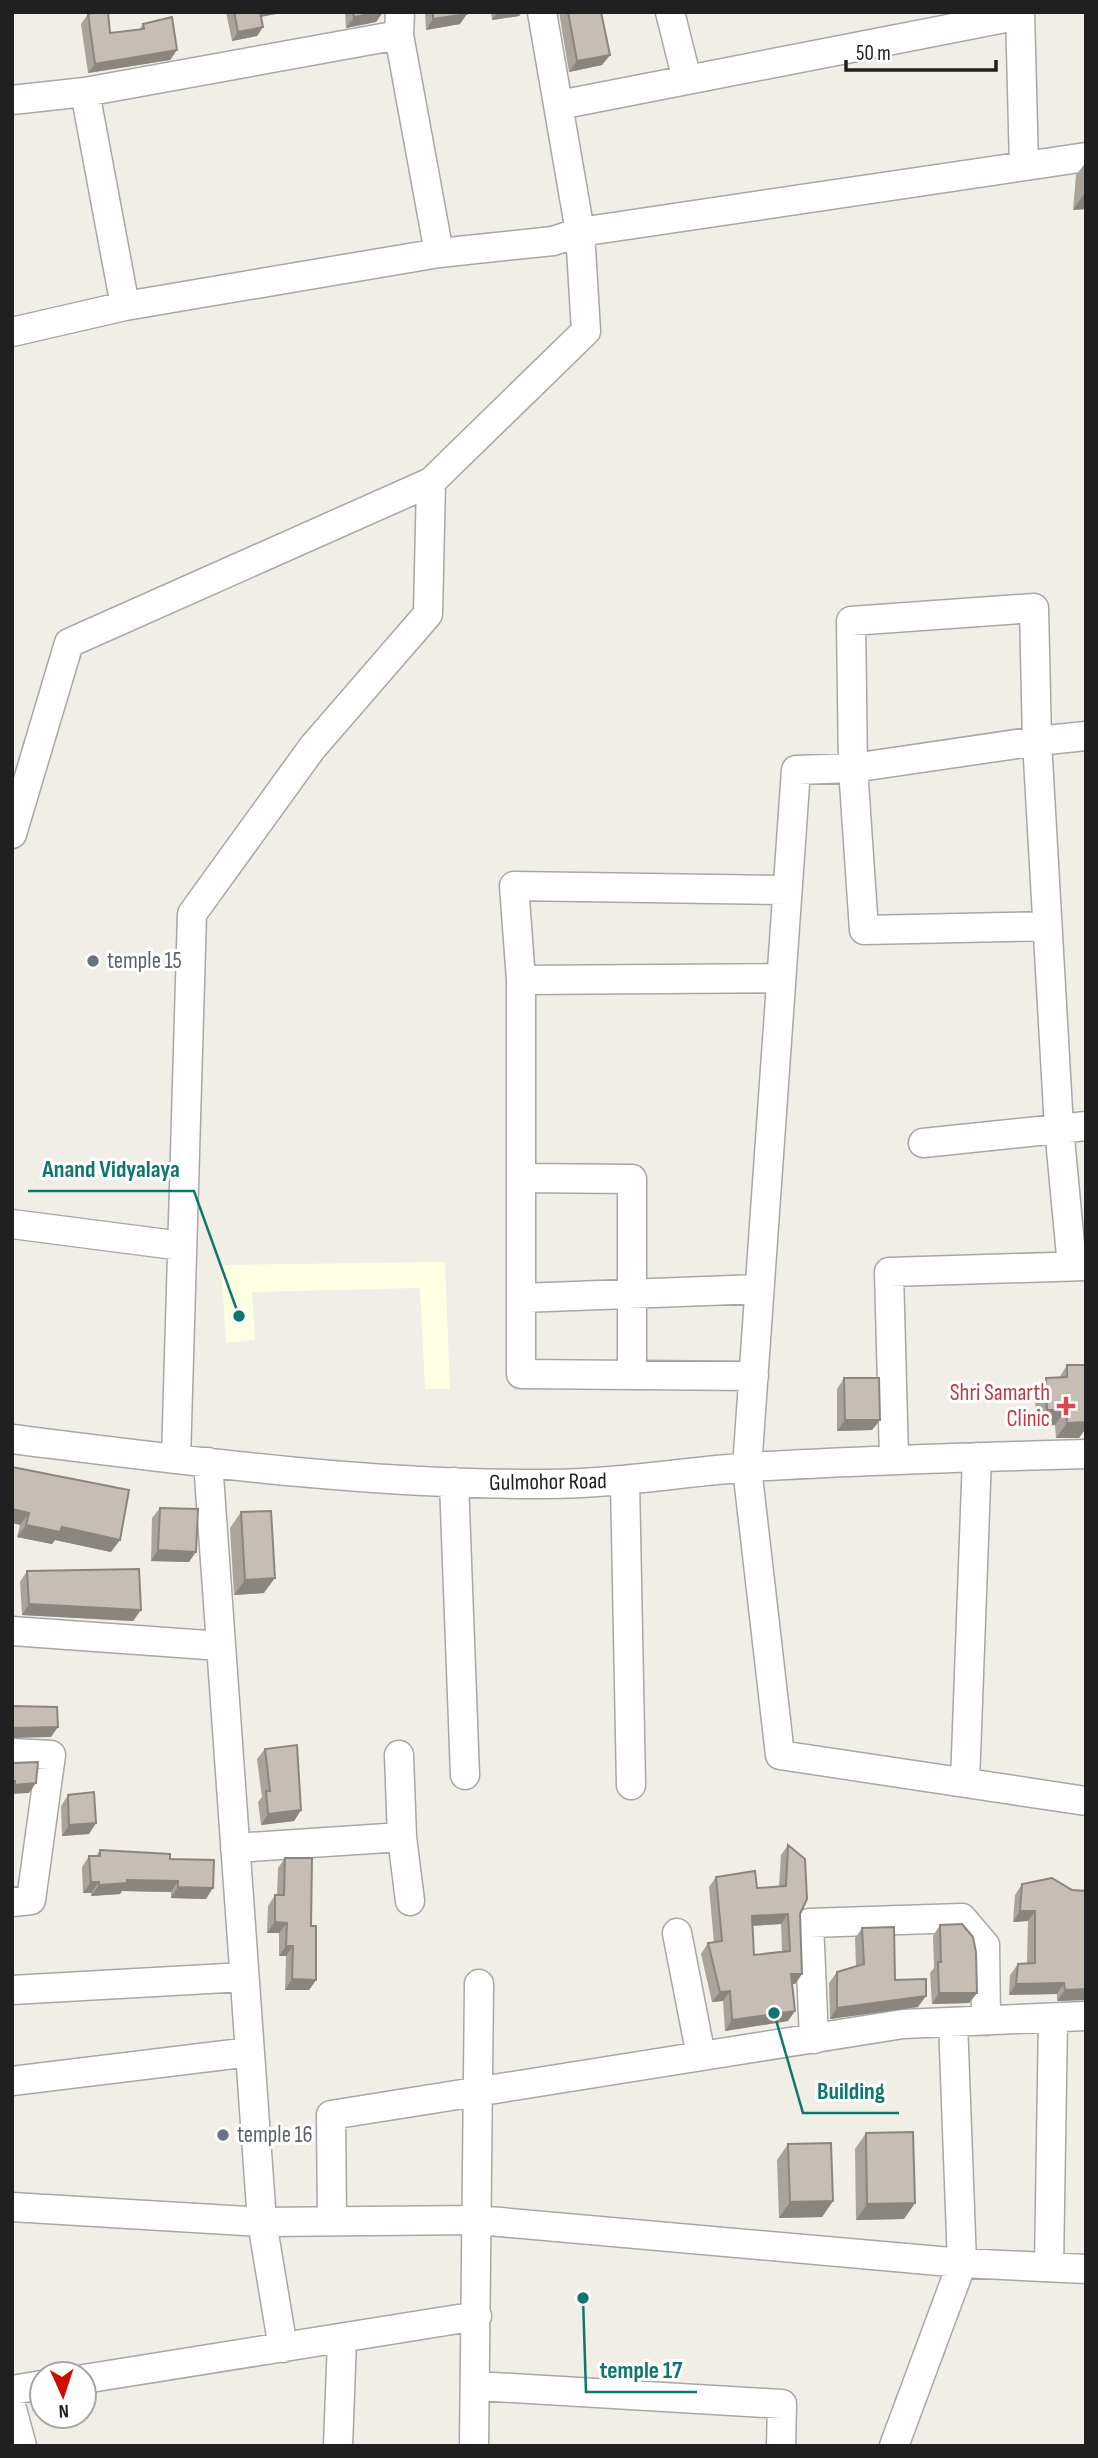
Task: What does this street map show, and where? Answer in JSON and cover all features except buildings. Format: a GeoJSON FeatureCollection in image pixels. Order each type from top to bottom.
{"type":"FeatureCollection","features":[{"type":"Feature","properties":{"kind":"street"},"geometry":{"type":"LineString","coordinates":[[12,834],[69,643],[431,482],[586,331],[580,232],[542,12]]}},
{"type":"Feature","properties":{"kind":"street"},"geometry":{"type":"LineString","coordinates":[[670,12],[687,80]]}},
{"type":"Feature","properties":{"kind":"street"},"geometry":{"type":"LineString","coordinates":[[559,106],[1020,14],[1024,166]]}},
{"type":"Feature","properties":{"kind":"street"},"geometry":{"type":"LineString","coordinates":[[12,100],[85,92],[400,24],[439,253]]}},
{"type":"Feature","properties":{"kind":"street"},"geometry":{"type":"LineString","coordinates":[[85,92],[125,306]]}},
{"type":"Feature","properties":{"kind":"street"},"geometry":{"type":"LineString","coordinates":[[12,332],[125,306],[439,253],[553,241],[580,232],[1086,157]]}},
{"type":"Feature","properties":{"kind":"street"},"geometry":{"type":"LineString","coordinates":[[176,1459],[192,914],[312,748],[428,614],[431,482]]}},
{"type":"Feature","properties":{"kind":"street"},"geometry":{"type":"LineString","coordinates":[[894,1459],[889,1272],[1079,1266],[1072,1127],[1048,926],[1037,741],[1034,608],[851,621],[853,768],[864,930],[1048,926]]}},
{"type":"Feature","properties":{"kind":"street"},"geometry":{"type":"LineString","coordinates":[[1086,736],[853,768],[796,769],[747,1468],[780,1755],[1086,1801]]}},
{"type":"Feature","properties":{"kind":"street"},"geometry":{"type":"LineString","coordinates":[[754,1376],[521,1374],[521,980],[514,886],[787,890]]}},
{"type":"Feature","properties":{"kind":"street"},"geometry":{"type":"LineString","coordinates":[[521,980],[781,978]]}},
{"type":"Feature","properties":{"kind":"street"},"geometry":{"type":"LineString","coordinates":[[923,1143],[1072,1127]]}},
{"type":"Feature","properties":{"kind":"street"},"geometry":{"type":"LineString","coordinates":[[521,1178],[632,1179],[632,1375]]}},
{"type":"Feature","properties":{"kind":"street"},"geometry":{"type":"LineString","coordinates":[[12,1224],[182,1246]]}},
{"type":"Feature","properties":{"kind":"street"},"geometry":{"type":"LineString","coordinates":[[521,1298],[760,1289]]}},
{"type":"Feature","properties":{"kind":"street","name":"Gulmohor Road"},"geometry":{"type":"LineString","coordinates":[[12,1439],[176,1459],[379,1479],[549,1484],[625,1481],[747,1468],[894,1459],[1086,1454]]}},
{"type":"Feature","properties":{"kind":"street"},"geometry":{"type":"LineString","coordinates":[[965,1783],[977,1457]]}},
{"type":"Feature","properties":{"kind":"street"},"geometry":{"type":"LineString","coordinates":[[208,1462],[262,2222],[283,2348]]}},
{"type":"Feature","properties":{"kind":"street"},"geometry":{"type":"LineString","coordinates":[[625,1481],[631,1785]]}},
{"type":"Feature","properties":{"kind":"street"},"geometry":{"type":"LineString","coordinates":[[454,1482],[465,1775]]}},
{"type":"Feature","properties":{"kind":"street"},"geometry":{"type":"LineString","coordinates":[[12,1631],[221,1646]]}},
{"type":"Feature","properties":{"kind":"street"},"geometry":{"type":"LineString","coordinates":[[12,1753],[51,1755],[31,1900],[12,1902]]}},
{"type":"Feature","properties":{"kind":"street"},"geometry":{"type":"LineString","coordinates":[[399,1755],[402,1837],[410,1901]]}},
{"type":"Feature","properties":{"kind":"street"},"geometry":{"type":"LineString","coordinates":[[235,1848],[402,1837]]}},
{"type":"Feature","properties":{"kind":"street"},"geometry":{"type":"LineString","coordinates":[[814,2039],[809,1923],[962,1918],[985,1945],[986,2021]]}},
{"type":"Feature","properties":{"kind":"street"},"geometry":{"type":"LineString","coordinates":[[677,1933],[701,2056]]}},
{"type":"Feature","properties":{"kind":"street"},"geometry":{"type":"LineString","coordinates":[[12,1990],[244,1977]]}},
{"type":"Feature","properties":{"kind":"street"},"geometry":{"type":"LineString","coordinates":[[474,2446],[477,2386],[479,1984]]}},
{"type":"Feature","properties":{"kind":"street"},"geometry":{"type":"LineString","coordinates":[[332,2221],[331,2115],[903,2024],[1086,2016]]}},
{"type":"Feature","properties":{"kind":"street"},"geometry":{"type":"LineString","coordinates":[[1049,2267],[1053,2018]]}},
{"type":"Feature","properties":{"kind":"street"},"geometry":{"type":"LineString","coordinates":[[894,2446],[962,2263],[953,2022]]}},
{"type":"Feature","properties":{"kind":"street"},"geometry":{"type":"LineString","coordinates":[[12,2081],[250,2052]]}},
{"type":"Feature","properties":{"kind":"street"},"geometry":{"type":"LineString","coordinates":[[12,2207],[262,2222],[477,2220],[962,2263],[1086,2269]]}},
{"type":"Feature","properties":{"kind":"street"},"geometry":{"type":"LineString","coordinates":[[98,2377],[342,2340],[477,2316]]}},
{"type":"Feature","properties":{"kind":"street"},"geometry":{"type":"LineString","coordinates":[[338,2446],[342,2340]]}},
{"type":"Feature","properties":{"kind":"street"},"geometry":{"type":"LineString","coordinates":[[477,2386],[782,2404],[781,2446]]}},
{"type":"Feature","properties":{"kind":"street"},"geometry":{"type":"LineString","coordinates":[[12,2409],[22,2446]]}},
{"type":"Feature","properties":{"kind":"shaded area"},"geometry":{"type":"Polygon","coordinates":[[[445,1262],[450,1389],[425,1389],[420,1288],[252,1292],[255,1340],[226,1343],[221,1265],[445,1262]]]}},
{"type":"Feature","properties":{"kind":"place","name":"temple 15"},"geometry":{"type":"Point","coordinates":[93,961]}},
{"type":"Feature","properties":{"kind":"place","name":"Anand Vidyalaya"},"geometry":{"type":"Point","coordinates":[239,1316]}},
{"type":"Feature","properties":{"kind":"place","name":"Shri Samarth Clinic"},"geometry":{"type":"Point","coordinates":[1066,1406]}},
{"type":"Feature","properties":{"kind":"place","name":"Building"},"geometry":{"type":"Point","coordinates":[774,2013]}},
{"type":"Feature","properties":{"kind":"place","name":"temple 16"},"geometry":{"type":"Point","coordinates":[223,2135]}},
{"type":"Feature","properties":{"kind":"place","name":"temple 17"},"geometry":{"type":"Point","coordinates":[583,2298]}}]}
